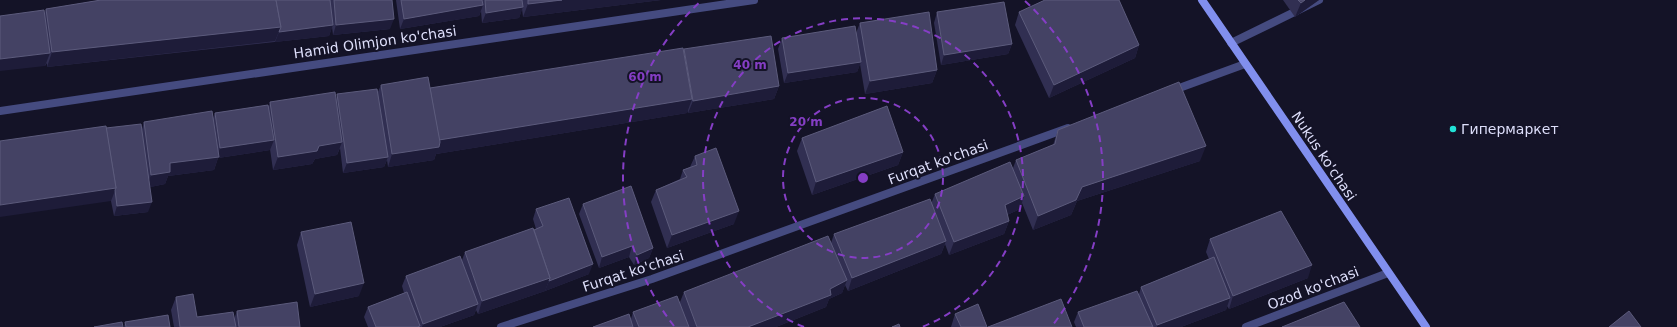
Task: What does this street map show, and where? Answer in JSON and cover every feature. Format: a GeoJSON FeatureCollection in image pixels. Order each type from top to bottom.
{"type":"FeatureCollection","features":[{"type":"Feature","properties":{"kind":"main road","name":"Nukus ko'chasi"},"geometry":{"type":"LineString","coordinates":[[1202,0],[1426,327]]}},
{"type":"Feature","properties":{"kind":"street","name":"Hamid Olimjon ko'chasi"},"geometry":{"type":"LineString","coordinates":[[0,110],[754,0]]}},
{"type":"Feature","properties":{"kind":"street"},"geometry":{"type":"LineString","coordinates":[[1231,43],[1319,0]]}},
{"type":"Feature","properties":{"kind":"street"},"geometry":{"type":"LineString","coordinates":[[1163,94],[1245,64]]}},
{"type":"Feature","properties":{"kind":"street","name":"Furqat ko'chasi"},"geometry":{"type":"LineString","coordinates":[[501,327],[652,279],[1073,126]]}},
{"type":"Feature","properties":{"kind":"street","name":"Ozod ko'chasi"},"geometry":{"type":"LineString","coordinates":[[1246,327],[1388,273]]}},
{"type":"Feature","properties":{"kind":"building"},"geometry":{"type":"Polygon","coordinates":[[[101,0],[276,0],[281,27],[52,52],[46,9],[101,0]]]}},
{"type":"Feature","properties":{"kind":"building"},"geometry":{"type":"Polygon","coordinates":[[[276,0],[330,0],[333,25],[279,32],[281,27],[276,0]]]}},
{"type":"Feature","properties":{"kind":"building"},"geometry":{"type":"Polygon","coordinates":[[[334,0],[392,0],[394,19],[336,25],[334,0]]]}},
{"type":"Feature","properties":{"kind":"building"},"geometry":{"type":"Polygon","coordinates":[[[401,0],[482,0],[483,5],[404,19],[401,0]]]}},
{"type":"Feature","properties":{"kind":"building"},"geometry":{"type":"Polygon","coordinates":[[[485,0],[522,0],[523,7],[486,13],[485,0]]]}},
{"type":"Feature","properties":{"kind":"building"},"geometry":{"type":"Polygon","coordinates":[[[528,0],[562,0],[528,4],[528,0]]]}},
{"type":"Feature","properties":{"kind":"building"},"geometry":{"type":"Polygon","coordinates":[[[1045,0],[1119,0],[1139,45],[1054,85],[1019,12],[1045,0]]]}},
{"type":"Feature","properties":{"kind":"building"},"geometry":{"type":"Polygon","coordinates":[[[1298,0],[1305,0],[1301,3],[1298,0]]]}},
{"type":"Feature","properties":{"kind":"building"},"geometry":{"type":"Polygon","coordinates":[[[1004,2],[1012,44],[944,55],[937,12],[1004,2]]]}},
{"type":"Feature","properties":{"kind":"building"},"geometry":{"type":"Polygon","coordinates":[[[44,10],[50,53],[0,59],[0,16],[44,10]]]}},
{"type":"Feature","properties":{"kind":"building"},"geometry":{"type":"Polygon","coordinates":[[[929,12],[937,70],[870,81],[860,23],[929,12]]]}},
{"type":"Feature","properties":{"kind":"building"},"geometry":{"type":"Polygon","coordinates":[[[855,26],[861,62],[788,73],[782,38],[855,26]]]}},
{"type":"Feature","properties":{"kind":"building"},"geometry":{"type":"Polygon","coordinates":[[[771,36],[779,86],[693,101],[684,49],[771,36]]]}},
{"type":"Feature","properties":{"kind":"building"},"geometry":{"type":"Polygon","coordinates":[[[683,48],[692,99],[439,140],[430,88],[683,48]]]}},
{"type":"Feature","properties":{"kind":"building"},"geometry":{"type":"Polygon","coordinates":[[[428,77],[440,142],[439,147],[392,154],[381,85],[428,77]]]}},
{"type":"Feature","properties":{"kind":"building"},"geometry":{"type":"Polygon","coordinates":[[[1179,82],[1206,146],[1082,187],[1076,200],[1038,216],[1016,160],[1055,144],[1058,130],[1179,82]]]}},
{"type":"Feature","properties":{"kind":"building"},"geometry":{"type":"Polygon","coordinates":[[[377,89],[388,157],[347,163],[337,94],[377,89]]]}},
{"type":"Feature","properties":{"kind":"building"},"geometry":{"type":"Polygon","coordinates":[[[335,92],[342,142],[319,146],[317,151],[278,157],[270,102],[335,92]]]}},
{"type":"Feature","properties":{"kind":"building"},"geometry":{"type":"Polygon","coordinates":[[[268,105],[274,140],[220,148],[215,113],[268,105]]]}},
{"type":"Feature","properties":{"kind":"building"},"geometry":{"type":"Polygon","coordinates":[[[887,106],[903,152],[816,182],[802,138],[887,106]]]}},
{"type":"Feature","properties":{"kind":"building"},"geometry":{"type":"Polygon","coordinates":[[[212,111],[219,157],[170,163],[170,172],[151,175],[144,122],[212,111]]]}},
{"type":"Feature","properties":{"kind":"building"},"geometry":{"type":"Polygon","coordinates":[[[141,124],[152,202],[117,206],[116,188],[106,128],[141,124]]]}},
{"type":"Feature","properties":{"kind":"building"},"geometry":{"type":"Polygon","coordinates":[[[106,126],[116,188],[0,205],[0,141],[106,126]]]}},
{"type":"Feature","properties":{"kind":"building"},"geometry":{"type":"Polygon","coordinates":[[[716,148],[739,211],[672,235],[656,190],[687,177],[683,170],[697,165],[695,156],[716,148]]]}},
{"type":"Feature","properties":{"kind":"building"},"geometry":{"type":"Polygon","coordinates":[[[1010,162],[1024,196],[1005,205],[1009,221],[954,242],[935,194],[1010,162]]]}},
{"type":"Feature","properties":{"kind":"building"},"geometry":{"type":"Polygon","coordinates":[[[631,186],[653,248],[637,255],[632,246],[602,257],[583,204],[631,186]]]}},
{"type":"Feature","properties":{"kind":"building"},"geometry":{"type":"Polygon","coordinates":[[[569,198],[593,264],[549,281],[550,278],[534,230],[543,226],[536,209],[569,198]]]}},
{"type":"Feature","properties":{"kind":"building"},"geometry":{"type":"Polygon","coordinates":[[[930,199],[946,241],[852,278],[834,234],[930,199]]]}},
{"type":"Feature","properties":{"kind":"building"},"geometry":{"type":"Polygon","coordinates":[[[1281,211],[1312,265],[1233,296],[1210,239],[1281,211]]]}},
{"type":"Feature","properties":{"kind":"building"},"geometry":{"type":"Polygon","coordinates":[[[351,222],[364,283],[315,294],[301,232],[351,222]]]}},
{"type":"Feature","properties":{"kind":"building"},"geometry":{"type":"Polygon","coordinates":[[[533,228],[550,278],[482,301],[465,252],[533,228]]]}},
{"type":"Feature","properties":{"kind":"building"},"geometry":{"type":"Polygon","coordinates":[[[828,236],[847,280],[830,289],[831,295],[748,327],[697,327],[684,292],[828,236]]]}},
{"type":"Feature","properties":{"kind":"building"},"geometry":{"type":"Polygon","coordinates":[[[460,256],[478,304],[423,324],[406,276],[460,256]]]}},
{"type":"Feature","properties":{"kind":"building"},"geometry":{"type":"Polygon","coordinates":[[[1214,257],[1230,298],[1157,325],[1141,287],[1214,257]]]}},
{"type":"Feature","properties":{"kind":"building"},"geometry":{"type":"Polygon","coordinates":[[[1137,291],[1153,327],[1084,327],[1078,312],[1137,291]]]}},
{"type":"Feature","properties":{"kind":"building"},"geometry":{"type":"Polygon","coordinates":[[[407,292],[420,326],[376,327],[368,307],[407,292]]]}},
{"type":"Feature","properties":{"kind":"building"},"geometry":{"type":"Polygon","coordinates":[[[193,294],[197,317],[233,312],[236,327],[180,327],[176,297],[193,294]]]}},
{"type":"Feature","properties":{"kind":"building"},"geometry":{"type":"Polygon","coordinates":[[[677,296],[689,327],[639,327],[633,312],[677,296]]]}},
{"type":"Feature","properties":{"kind":"building"},"geometry":{"type":"Polygon","coordinates":[[[1061,299],[1072,327],[988,327],[1061,299]]]}},
{"type":"Feature","properties":{"kind":"building"},"geometry":{"type":"Polygon","coordinates":[[[297,302],[300,327],[239,327],[237,311],[297,302]]]}},
{"type":"Feature","properties":{"kind":"building"},"geometry":{"type":"Polygon","coordinates":[[[1344,302],[1360,327],[1282,327],[1344,302]]]}},
{"type":"Feature","properties":{"kind":"building"},"geometry":{"type":"Polygon","coordinates":[[[978,304],[987,327],[961,327],[955,314],[978,304]]]}},
{"type":"Feature","properties":{"kind":"building"},"geometry":{"type":"Polygon","coordinates":[[[1629,311],[1641,327],[1609,327],[1629,311]]]}},
{"type":"Feature","properties":{"kind":"building"},"geometry":{"type":"Polygon","coordinates":[[[629,314],[633,327],[593,327],[629,314]]]}},
{"type":"Feature","properties":{"kind":"building"},"geometry":{"type":"Polygon","coordinates":[[[168,315],[170,327],[126,327],[125,322],[168,315]]]}},
{"type":"Feature","properties":{"kind":"building"},"geometry":{"type":"Polygon","coordinates":[[[122,322],[123,327],[94,327],[122,322]]]}},
{"type":"Feature","properties":{"kind":"building"},"geometry":{"type":"Polygon","coordinates":[[[899,324],[900,327],[892,327],[899,324]]]}},
{"type":"Feature","properties":{"kind":"place","name":"Гипермаркет"},"geometry":{"type":"Point","coordinates":[1453,129]}}]}
